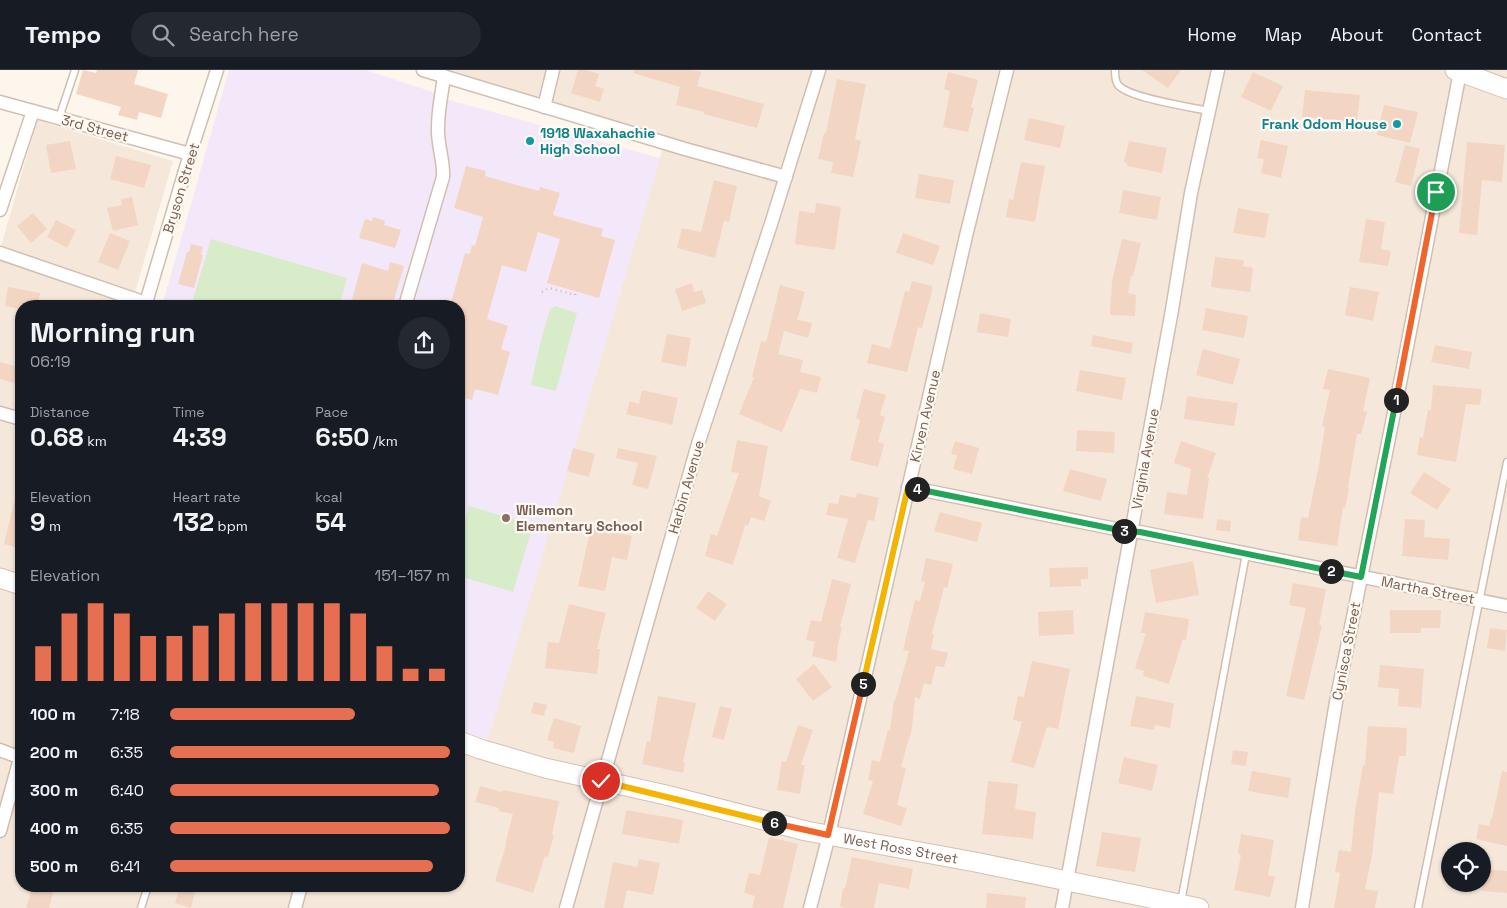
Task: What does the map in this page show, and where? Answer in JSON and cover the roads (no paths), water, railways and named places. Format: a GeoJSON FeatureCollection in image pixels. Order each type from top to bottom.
{"type":"FeatureCollection","features":[{"type":"Feature","properties":{"kind":"street","name":"Bryson Street"},"geometry":{"type":"LineString","coordinates":[[147,300],[217,70]]}},
{"type":"Feature","properties":{"kind":"street"},"geometry":{"type":"LineString","coordinates":[[423,70],[786,178]]}},
{"type":"Feature","properties":{"kind":"street"},"geometry":{"type":"LineString","coordinates":[[544,107],[554,70]]}},
{"type":"Feature","properties":{"kind":"street","name":"Harbin Avenue"},"geometry":{"type":"LineString","coordinates":[[566,908],[698,444],[786,178],[819,70]]}},
{"type":"Feature","properties":{"kind":"street","name":"Kirven Avenue"},"geometry":{"type":"LineString","coordinates":[[810,908],[973,207],[1007,70]]}},
{"type":"Feature","properties":{"kind":"street","name":"Virginia Avenue"},"geometry":{"type":"LineString","coordinates":[[1062,908],[1172,310],[1191,193],[1218,70]]}},
{"type":"Feature","properties":{"kind":"street"},"geometry":{"type":"LineString","coordinates":[[1457,71],[1507,89]]}},
{"type":"Feature","properties":{"kind":"street","name":"Cynisca Street"},"geometry":{"type":"LineString","coordinates":[[1302,908],[1336,702],[1400,383],[1457,71]]}},
{"type":"Feature","properties":{"kind":"street"},"geometry":{"type":"LineString","coordinates":[[407,300],[443,177],[438,144],[438,126],[444,76]]}},
{"type":"Feature","properties":{"kind":"street","name":"3rd Street"},"geometry":{"type":"LineString","coordinates":[[0,102],[190,154]]}},
{"type":"Feature","properties":{"kind":"street"},"geometry":{"type":"LineString","coordinates":[[0,210],[33,111]]}},
{"type":"Feature","properties":{"kind":"street"},"geometry":{"type":"LineString","coordinates":[[0,253],[135,300]]}},
{"type":"Feature","properties":{"kind":"street"},"geometry":{"type":"LineString","coordinates":[[0,413],[15,417]]}},
{"type":"Feature","properties":{"kind":"street","name":"Martha Street"},"geometry":{"type":"LineString","coordinates":[[908,487],[1507,606]]}},
{"type":"Feature","properties":{"kind":"street"},"geometry":{"type":"LineString","coordinates":[[0,578],[15,582]]}},
{"type":"Feature","properties":{"kind":"street","name":"West Ross Street"},"geometry":{"type":"LineString","coordinates":[[465,743],[545,768],[828,835],[975,862],[1180,906],[1199,908]]}},
{"type":"Feature","properties":{"kind":"street"},"geometry":{"type":"LineString","coordinates":[[0,750],[15,754]]}},
{"type":"Feature","properties":{"kind":"street"},"geometry":{"type":"LineString","coordinates":[[0,831],[15,777]]}},
{"type":"Feature","properties":{"kind":"street"},"geometry":{"type":"LineString","coordinates":[[295,908],[299,892]]}},
{"type":"Feature","properties":{"kind":"lane"},"geometry":{"type":"LineString","coordinates":[[59,118],[75,70]]}},
{"type":"Feature","properties":{"kind":"lane"},"geometry":{"type":"LineString","coordinates":[[1115,70],[1115,78],[1118,85],[1127,91],[1209,111]]}},
{"type":"Feature","properties":{"kind":"lane"},"geometry":{"type":"LineString","coordinates":[[1418,908],[1507,462]]}},
{"type":"Feature","properties":{"kind":"lane"},"geometry":{"type":"LineString","coordinates":[[1180,906],[1246,554]]}},
{"type":"Feature","properties":{"kind":"lane"},"geometry":{"type":"LineString","coordinates":[[142,908],[146,892]]}},
{"type":"Feature","properties":{"kind":"place","name":"Frank Odom House"},"geometry":{"type":"Point","coordinates":[1397,124]}},
{"type":"Feature","properties":{"kind":"place","name":"1918 Waxahachie High School"},"geometry":{"type":"Point","coordinates":[530,141]}},
{"type":"Feature","properties":{"kind":"place","name":"Wilemon Elementary School"},"geometry":{"type":"Point","coordinates":[506,518]}}]}
